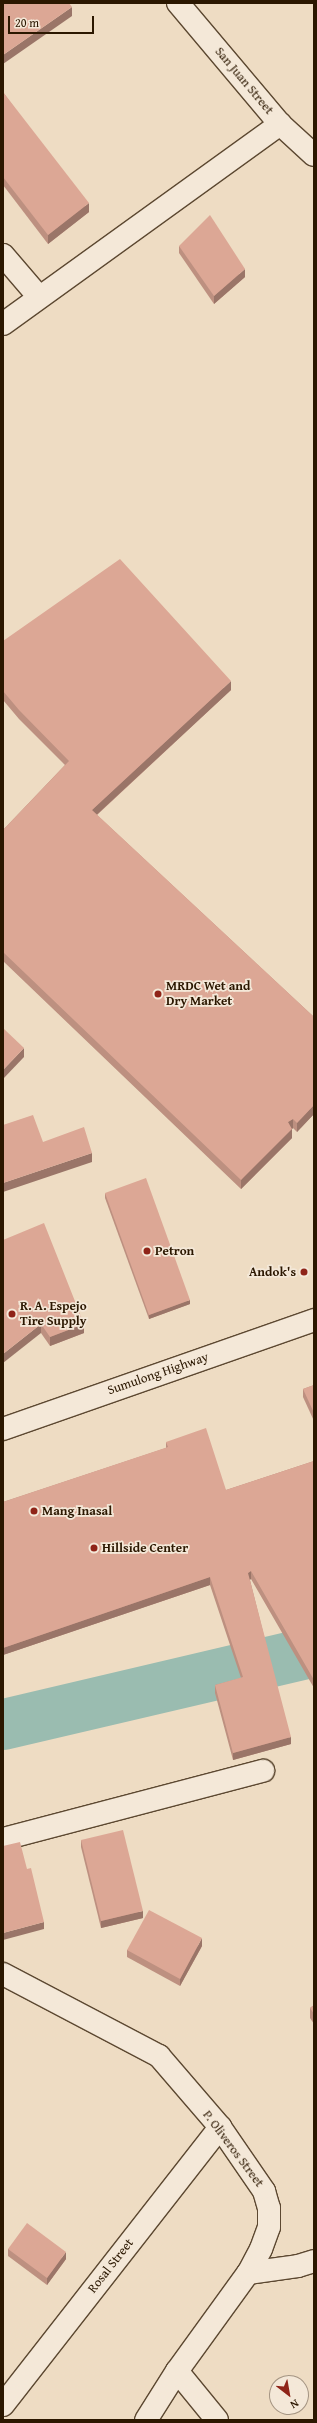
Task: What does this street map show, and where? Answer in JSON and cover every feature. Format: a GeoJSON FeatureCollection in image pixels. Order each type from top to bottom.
{"type":"FeatureCollection","features":[{"type":"Feature","properties":{"kind":"street","name":"San Juan Street"},"geometry":{"type":"LineString","coordinates":[[178,3],[280,124],[314,155]]}},
{"type":"Feature","properties":{"kind":"street"},"geometry":{"type":"LineString","coordinates":[[3,324],[280,124]]}},
{"type":"Feature","properties":{"kind":"street"},"geometry":{"type":"LineString","coordinates":[[3,255],[38,298]]}},
{"type":"Feature","properties":{"kind":"street","name":"Sumulong Highway"},"geometry":{"type":"LineString","coordinates":[[3,1429],[314,1320]]}},
{"type":"Feature","properties":{"kind":"street"},"geometry":{"type":"LineString","coordinates":[[3,1839],[263,1771]]}},
{"type":"Feature","properties":{"kind":"street","name":"P. Oliveros Street"},"geometry":{"type":"LineString","coordinates":[[3,1974],[159,2056],[220,2127],[264,2191],[269,2208],[269,2227],[248,2273],[177,2371],[146,2420]]}},
{"type":"Feature","properties":{"kind":"street","name":"Rosal Street"},"geometry":{"type":"LineString","coordinates":[[3,2405],[220,2127]]}},
{"type":"Feature","properties":{"kind":"street"},"geometry":{"type":"LineString","coordinates":[[248,2273],[298,2266],[314,2261]]}},
{"type":"Feature","properties":{"kind":"street"},"geometry":{"type":"LineString","coordinates":[[177,2371],[217,2420]]}},
{"type":"Feature","properties":{"kind":"building"},"geometry":{"type":"Polygon","coordinates":[[[4,3],[69,3],[72,7],[3,55],[4,3]]]}},
{"type":"Feature","properties":{"kind":"building"},"geometry":{"type":"Polygon","coordinates":[[[3,92],[89,203],[48,235],[3,177],[3,92]]]}},
{"type":"Feature","properties":{"kind":"building"},"geometry":{"type":"Polygon","coordinates":[[[210,215],[245,269],[214,296],[179,246],[210,215]]]}},
{"type":"Feature","properties":{"kind":"building","name":"MRDC Wet and Dry Market"},"geometry":{"type":"Polygon","coordinates":[[[120,559],[231,681],[92,810],[314,1017],[314,1105],[297,1123],[293,1119],[288,1122],[292,1129],[241,1180],[3,952],[3,830],[69,761],[19,710],[3,691],[3,641],[120,559]]]}},
{"type":"Feature","properties":{"kind":"building"},"geometry":{"type":"Polygon","coordinates":[[[3,1028],[24,1048],[3,1070],[3,1028]]]}},
{"type":"Feature","properties":{"kind":"building"},"geometry":{"type":"Polygon","coordinates":[[[33,1115],[43,1142],[84,1127],[92,1153],[3,1183],[3,1125],[33,1115]]]}},
{"type":"Feature","properties":{"kind":"building","name":"Petron"},"geometry":{"type":"Polygon","coordinates":[[[146,1178],[190,1300],[149,1315],[105,1193],[146,1178]]]}},
{"type":"Feature","properties":{"kind":"building"},"geometry":{"type":"Polygon","coordinates":[[[44,1223],[84,1324],[50,1337],[41,1324],[3,1354],[3,1240],[44,1223]]]}},
{"type":"Feature","properties":{"kind":"building"},"geometry":{"type":"Polygon","coordinates":[[[314,1385],[314,1413],[303,1389],[314,1385]]]}},
{"type":"Feature","properties":{"kind":"building"},"geometry":{"type":"Polygon","coordinates":[[[206,1428],[226,1490],[314,1461],[314,1680],[251,1571],[248,1573],[291,1737],[233,1753],[215,1685],[243,1677],[210,1577],[3,1648],[3,1502],[168,1447],[166,1442],[206,1428]]]}},
{"type":"Feature","properties":{"kind":"building"},"geometry":{"type":"Polygon","coordinates":[[[123,1830],[143,1911],[101,1921],[81,1840],[123,1830]]]}},
{"type":"Feature","properties":{"kind":"building"},"geometry":{"type":"Polygon","coordinates":[[[20,1842],[27,1869],[31,1868],[44,1922],[3,1933],[3,1846],[20,1842]]]}},
{"type":"Feature","properties":{"kind":"building"},"geometry":{"type":"Polygon","coordinates":[[[149,1910],[202,1938],[180,1979],[127,1950],[149,1910]]]}},
{"type":"Feature","properties":{"kind":"building"},"geometry":{"type":"Polygon","coordinates":[[[314,2005],[314,2014],[310,2008],[314,2005]]]}},
{"type":"Feature","properties":{"kind":"building"},"geometry":{"type":"Polygon","coordinates":[[[27,2223],[66,2252],[47,2278],[8,2249],[27,2223]]]}},
{"type":"Feature","properties":{"kind":"waterway"},"geometry":{"type":"LineString","coordinates":[[3,1724],[314,1651]]}},
{"type":"Feature","properties":{"kind":"place","name":"MRDC Wet and Dry Market"},"geometry":{"type":"Point","coordinates":[158,994]}},
{"type":"Feature","properties":{"kind":"place","name":"Petron"},"geometry":{"type":"Point","coordinates":[147,1251]}},
{"type":"Feature","properties":{"kind":"place","name":"Andok's"},"geometry":{"type":"Point","coordinates":[304,1272]}},
{"type":"Feature","properties":{"kind":"place","name":"R. A. Espejo Tire Supply"},"geometry":{"type":"Point","coordinates":[12,1314]}},
{"type":"Feature","properties":{"kind":"place","name":"Mang Inasal"},"geometry":{"type":"Point","coordinates":[34,1511]}},
{"type":"Feature","properties":{"kind":"place","name":"Hillside Center"},"geometry":{"type":"Point","coordinates":[94,1548]}}]}
